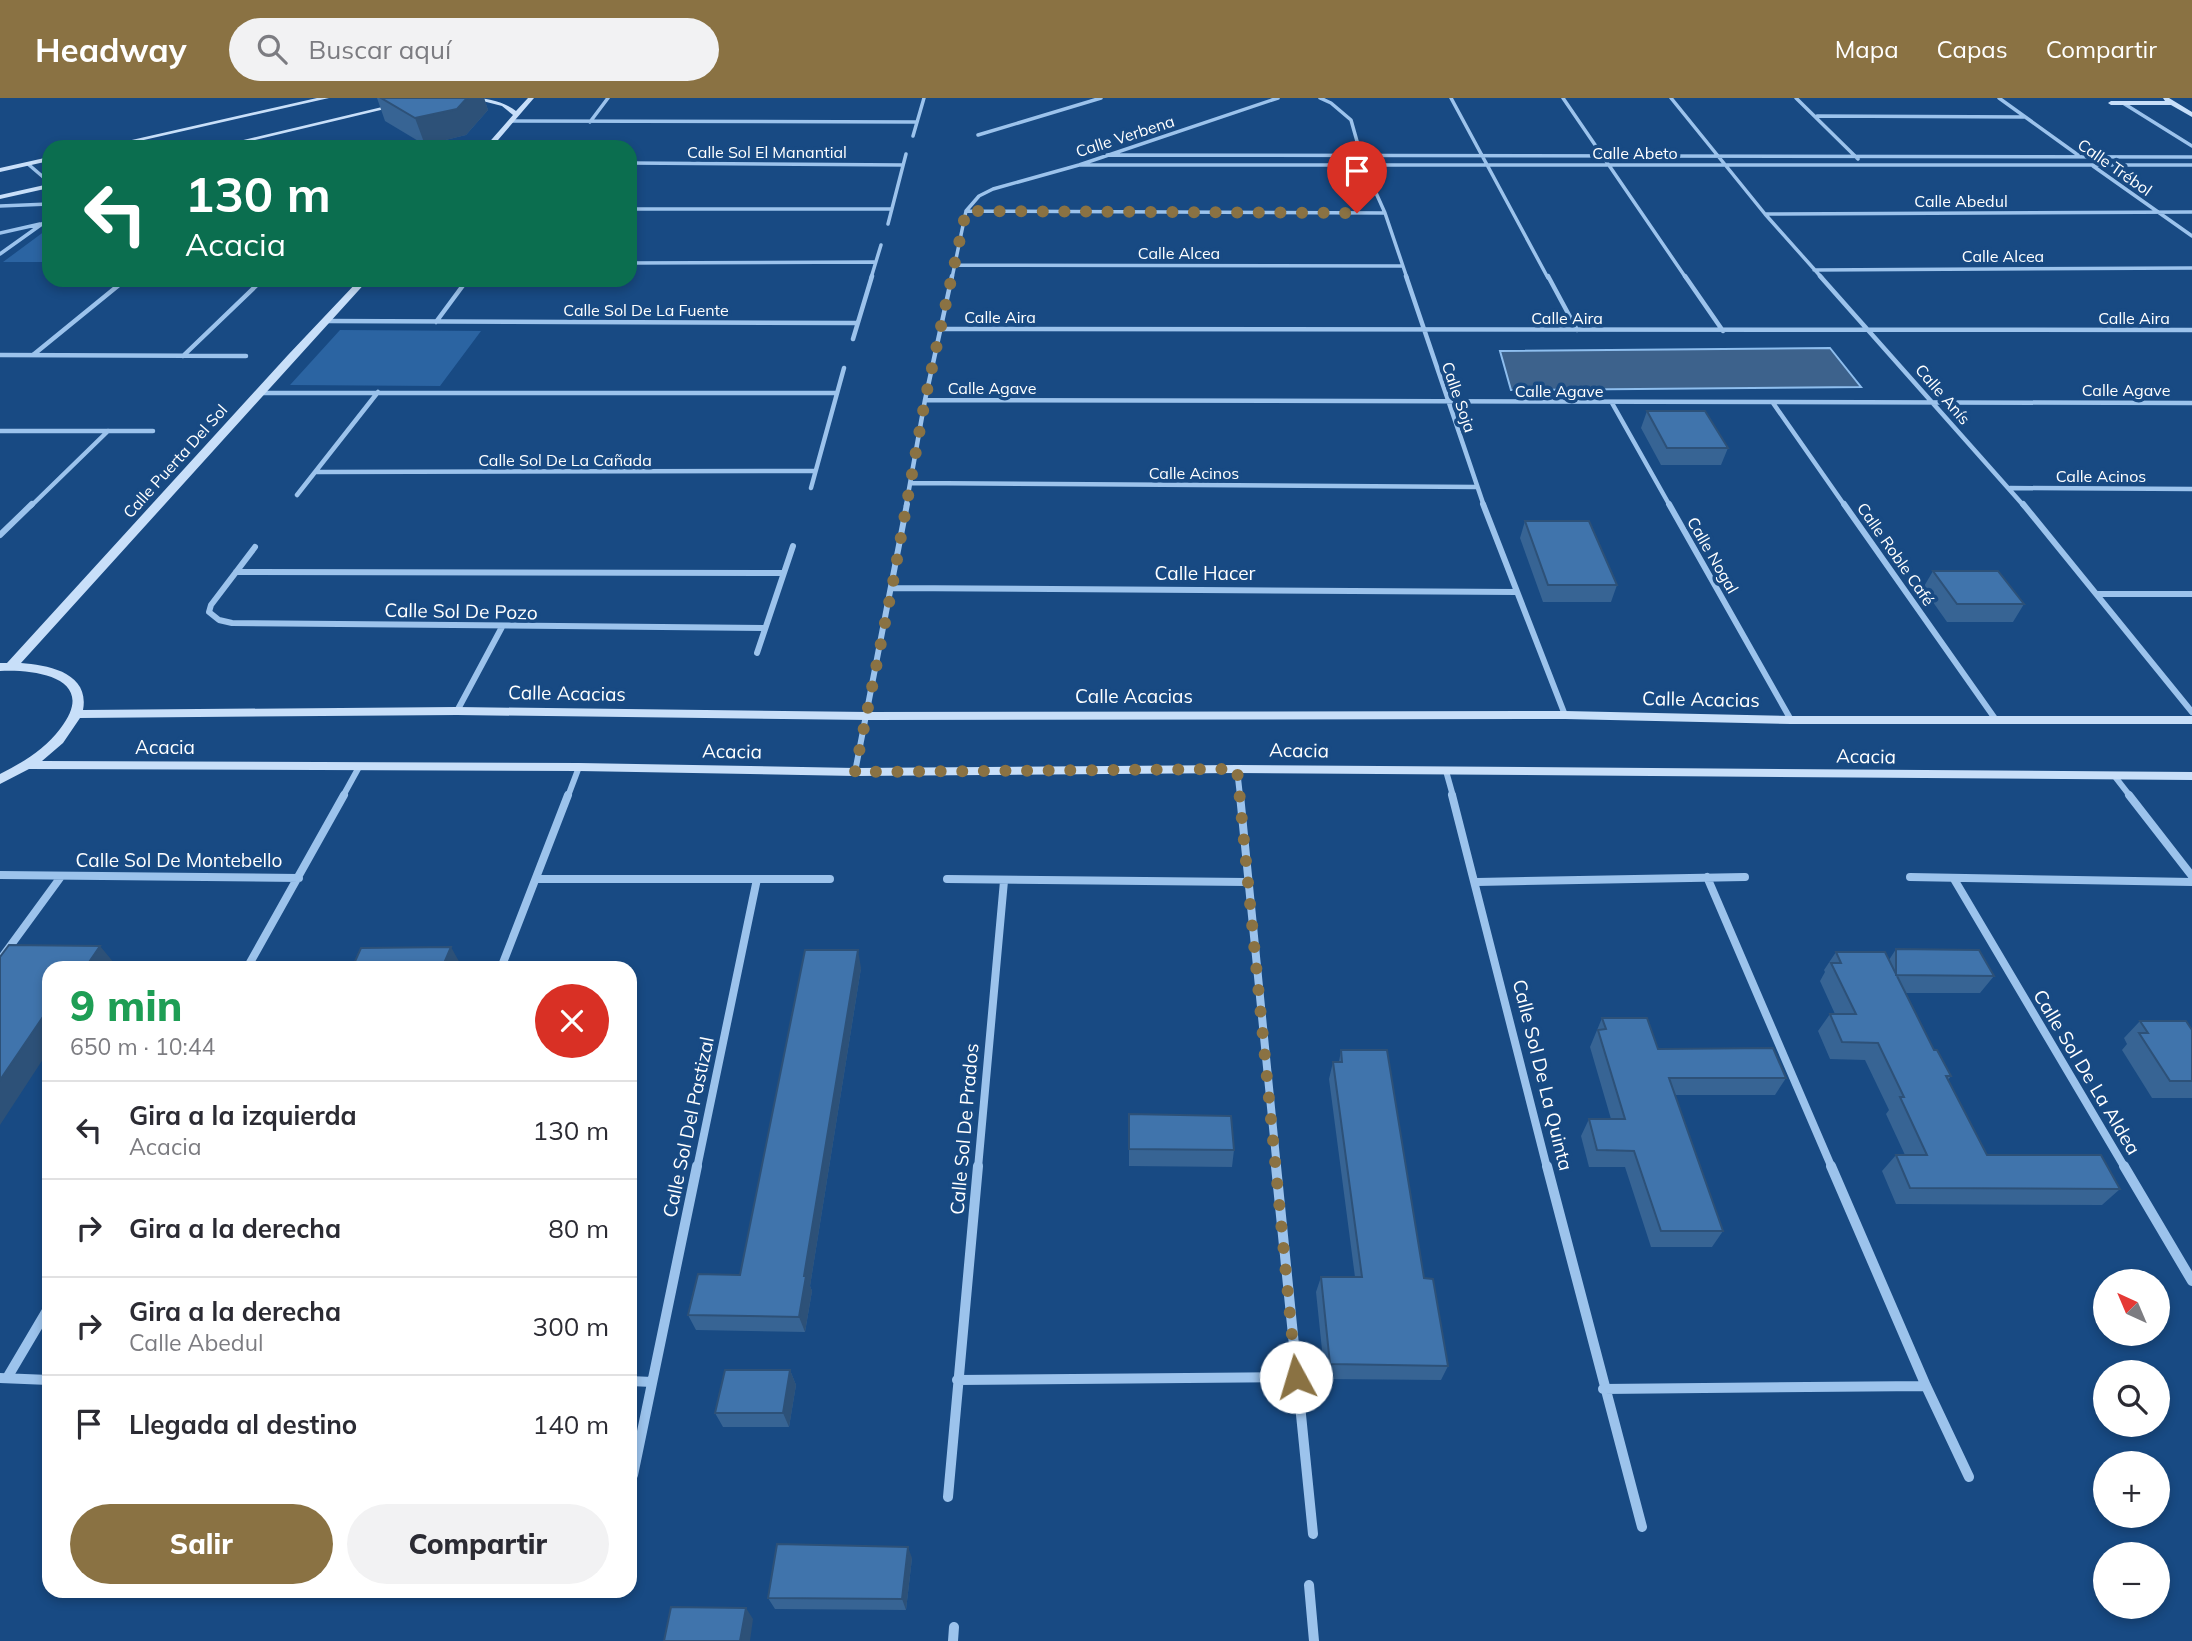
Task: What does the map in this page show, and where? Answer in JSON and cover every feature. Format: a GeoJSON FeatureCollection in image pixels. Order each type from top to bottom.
{"type":"FeatureCollection","features":[{"type":"Feature","properties":{"kind":"street"},"geometry":{"type":"LineString","coordinates":[[136,140],[326,98]]}},
{"type":"Feature","properties":{"kind":"street"},"geometry":{"type":"LineString","coordinates":[[247,140],[428,98]]}},
{"type":"Feature","properties":{"kind":"street"},"geometry":{"type":"LineString","coordinates":[[474,98],[504,105],[517,115]]}},
{"type":"Feature","properties":{"kind":"street"},"geometry":{"type":"LineString","coordinates":[[494,140],[531,98]]}},
{"type":"Feature","properties":{"kind":"street"},"geometry":{"type":"LineString","coordinates":[[590,122],[608,98]]}},
{"type":"Feature","properties":{"kind":"street"},"geometry":{"type":"LineString","coordinates":[[914,136],[923,98]]}},
{"type":"Feature","properties":{"kind":"street"},"geometry":{"type":"LineString","coordinates":[[978,135],[1101,98]]}},
{"type":"Feature","properties":{"kind":"street","name":"Calle Verbena"},"geometry":{"type":"LineString","coordinates":[[966,211],[979,196],[1012,183],[1079,165],[1278,98]]}},
{"type":"Feature","properties":{"kind":"street","name":"Calle Soja"},"geometry":{"type":"LineString","coordinates":[[1320,98],[1331,103],[1351,120],[1364,166],[1384,213],[1477,487],[1565,716]]}},
{"type":"Feature","properties":{"kind":"street"},"geometry":{"type":"LineString","coordinates":[[1451,98],[1577,330]]}},
{"type":"Feature","properties":{"kind":"street"},"geometry":{"type":"LineString","coordinates":[[1563,98],[1723,331]]}},
{"type":"Feature","properties":{"kind":"street","name":"Calle Anís"},"geometry":{"type":"LineString","coordinates":[[1671,98],[1765,214],[1873,331],[2010,488],[2192,712]]}},
{"type":"Feature","properties":{"kind":"street"},"geometry":{"type":"LineString","coordinates":[[1797,98],[1864,166]]}},
{"type":"Feature","properties":{"kind":"street","name":"Calle Trébol"},"geometry":{"type":"LineString","coordinates":[[1999,98],[2192,236]]}},
{"type":"Feature","properties":{"kind":"street"},"geometry":{"type":"LineString","coordinates":[[2165,98],[2192,115]]}},
{"type":"Feature","properties":{"kind":"street"},"geometry":{"type":"LineString","coordinates":[[2111,103],[2172,103]]}},
{"type":"Feature","properties":{"kind":"street"},"geometry":{"type":"LineString","coordinates":[[2123,103],[2192,146]]}},
{"type":"Feature","properties":{"kind":"street"},"geometry":{"type":"LineString","coordinates":[[1817,116],[2025,117]]}},
{"type":"Feature","properties":{"kind":"street"},"geometry":{"type":"LineString","coordinates":[[511,121],[916,122]]}},
{"type":"Feature","properties":{"kind":"street"},"geometry":{"type":"LineString","coordinates":[[888,224],[906,153]]}},
{"type":"Feature","properties":{"kind":"street","name":"Calle Abeto"},"geometry":{"type":"LineString","coordinates":[[1107,155],[2192,157]]}},
{"type":"Feature","properties":{"kind":"street"},"geometry":{"type":"LineString","coordinates":[[0,170],[42,161]]}},
{"type":"Feature","properties":{"kind":"street","name":"Calle Sol El Manantial"},"geometry":{"type":"LineString","coordinates":[[637,163],[903,164]]}},
{"type":"Feature","properties":{"kind":"street"},"geometry":{"type":"LineString","coordinates":[[29,164],[42,177]]}},
{"type":"Feature","properties":{"kind":"street","name":"Calle Abeto"},"geometry":{"type":"LineString","coordinates":[[1079,165],[2192,165]]}},
{"type":"Feature","properties":{"kind":"street"},"geometry":{"type":"LineString","coordinates":[[0,197],[42,186]]}},
{"type":"Feature","properties":{"kind":"street"},"geometry":{"type":"LineString","coordinates":[[0,206],[42,204]]}},
{"type":"Feature","properties":{"kind":"street"},"geometry":{"type":"LineString","coordinates":[[637,209],[892,209]]}},
{"type":"Feature","properties":{"kind":"street"},"geometry":{"type":"LineString","coordinates":[[855,772],[868,716],[925,400],[966,211],[1384,213]]}},
{"type":"Feature","properties":{"kind":"street","name":"Calle Abedul"},"geometry":{"type":"LineString","coordinates":[[1765,214],[2192,212]]}},
{"type":"Feature","properties":{"kind":"street"},"geometry":{"type":"LineString","coordinates":[[0,233],[42,223]]}},
{"type":"Feature","properties":{"kind":"street"},"geometry":{"type":"LineString","coordinates":[[0,254],[42,224]]}},
{"type":"Feature","properties":{"kind":"street"},"geometry":{"type":"LineString","coordinates":[[853,339],[881,245]]}},
{"type":"Feature","properties":{"kind":"street"},"geometry":{"type":"LineString","coordinates":[[637,262],[874,262]]}},
{"type":"Feature","properties":{"kind":"street","name":"Calle Alcea"},"geometry":{"type":"LineString","coordinates":[[956,265],[1402,267]]}},
{"type":"Feature","properties":{"kind":"street","name":"Calle Alcea"},"geometry":{"type":"LineString","coordinates":[[1814,270],[2192,268]]}},
{"type":"Feature","properties":{"kind":"street"},"geometry":{"type":"LineString","coordinates":[[33,355],[116,287]]}},
{"type":"Feature","properties":{"kind":"street"},"geometry":{"type":"LineString","coordinates":[[183,356],[255,287]]}},
{"type":"Feature","properties":{"kind":"street","name":"Calle Puerta Del Sol"},"geometry":{"type":"LineString","coordinates":[[6,666],[357,287]]}},
{"type":"Feature","properties":{"kind":"street"},"geometry":{"type":"LineString","coordinates":[[436,322],[462,287]]}},
{"type":"Feature","properties":{"kind":"street","name":"Calle Sol De La Fuente"},"geometry":{"type":"LineString","coordinates":[[325,321],[856,323]]}},
{"type":"Feature","properties":{"kind":"street","name":"Calle Aira"},"geometry":{"type":"LineString","coordinates":[[942,329],[2192,330]]}},
{"type":"Feature","properties":{"kind":"street"},"geometry":{"type":"LineString","coordinates":[[0,355],[246,356]]}},
{"type":"Feature","properties":{"kind":"street"},"geometry":{"type":"LineString","coordinates":[[811,488],[844,368]]}},
{"type":"Feature","properties":{"kind":"street"},"geometry":{"type":"LineString","coordinates":[[297,495],[379,392]]}},
{"type":"Feature","properties":{"kind":"street"},"geometry":{"type":"LineString","coordinates":[[258,393],[837,393]]}},
{"type":"Feature","properties":{"kind":"street","name":"Calle Agave"},"geometry":{"type":"LineString","coordinates":[[925,400],[1612,404],[2192,403]]}},
{"type":"Feature","properties":{"kind":"street","name":"Calle Roble Café"},"geometry":{"type":"LineString","coordinates":[[1773,403],[1996,720]]}},
{"type":"Feature","properties":{"kind":"street","name":"Calle Nogal"},"geometry":{"type":"LineString","coordinates":[[1612,404],[1791,720]]}},
{"type":"Feature","properties":{"kind":"street"},"geometry":{"type":"LineString","coordinates":[[0,431],[153,431]]}},
{"type":"Feature","properties":{"kind":"street"},"geometry":{"type":"LineString","coordinates":[[0,536],[108,431]]}},
{"type":"Feature","properties":{"kind":"street","name":"Calle Sol De La Cañada"},"geometry":{"type":"LineString","coordinates":[[316,472],[815,471]]}},
{"type":"Feature","properties":{"kind":"street","name":"Calle Acinos"},"geometry":{"type":"LineString","coordinates":[[910,483],[1477,487]]}},
{"type":"Feature","properties":{"kind":"street","name":"Calle Acinos"},"geometry":{"type":"LineString","coordinates":[[2010,488],[2192,489]]}},
{"type":"Feature","properties":{"kind":"street"},"geometry":{"type":"LineString","coordinates":[[757,653],[793,546]]}},
{"type":"Feature","properties":{"kind":"street","name":"Calle Sol De Pozo"},"geometry":{"type":"LineString","coordinates":[[255,547],[211,606],[209,612],[219,620],[232,623],[502,627],[765,628]]}},
{"type":"Feature","properties":{"kind":"street","name":"Calle Sol De Pozo"},"geometry":{"type":"LineString","coordinates":[[236,572],[783,573]]}},
{"type":"Feature","properties":{"kind":"street","name":"Calle Hacer"},"geometry":{"type":"LineString","coordinates":[[892,588],[1517,592]]}},
{"type":"Feature","properties":{"kind":"street"},"geometry":{"type":"LineString","coordinates":[[2097,594],[2192,594]]}},
{"type":"Feature","properties":{"kind":"street"},"geometry":{"type":"LineString","coordinates":[[457,711],[502,627]]}},
{"type":"Feature","properties":{"kind":"street"},"geometry":{"type":"LineString","coordinates":[[0,780],[53,746],[76,715],[79,698],[73,683],[60,673],[6,666]]}},
{"type":"Feature","properties":{"kind":"street","name":"Calle Acacias"},"geometry":{"type":"LineString","coordinates":[[76,715],[457,711],[868,716],[1565,716],[1791,720],[2192,720]]}},
{"type":"Feature","properties":{"kind":"street","name":"Acacia"},"geometry":{"type":"LineString","coordinates":[[27,765],[855,772],[1237,769],[2116,778],[2192,776]]}},
{"type":"Feature","properties":{"kind":"street","name":"Calle Sol De Montebello"},"geometry":{"type":"LineString","coordinates":[[251,961],[359,767]]}},
{"type":"Feature","properties":{"kind":"street"},"geometry":{"type":"LineString","coordinates":[[504,961],[579,768]]}},
{"type":"Feature","properties":{"kind":"street"},"geometry":{"type":"LineString","coordinates":[[1237,769],[1313,1534]]}},
{"type":"Feature","properties":{"kind":"street","name":"Calle Sol De La Quinta"},"geometry":{"type":"LineString","coordinates":[[1446,771],[1477,882],[1603,1389],[1642,1527]]}},
{"type":"Feature","properties":{"kind":"street"},"geometry":{"type":"LineString","coordinates":[[2116,778],[2192,876]]}},
{"type":"Feature","properties":{"kind":"street","name":"Calle Sol De Montebello"},"geometry":{"type":"LineString","coordinates":[[0,876],[299,878]]}},
{"type":"Feature","properties":{"kind":"street"},"geometry":{"type":"LineString","coordinates":[[1707,877],[1926,1386],[1969,1477]]}},
{"type":"Feature","properties":{"kind":"street"},"geometry":{"type":"LineString","coordinates":[[1477,882],[1745,877]]}},
{"type":"Feature","properties":{"kind":"street"},"geometry":{"type":"LineString","coordinates":[[1910,877],[2192,883]]}},
{"type":"Feature","properties":{"kind":"street","name":"Calle Sol De Montebello"},"geometry":{"type":"LineString","coordinates":[[0,960],[60,878]]}},
{"type":"Feature","properties":{"kind":"street"},"geometry":{"type":"LineString","coordinates":[[537,879],[830,878]]}},
{"type":"Feature","properties":{"kind":"street","name":"Calle Sol Del Pastizal"},"geometry":{"type":"LineString","coordinates":[[637,1455],[758,879]]}},
{"type":"Feature","properties":{"kind":"street"},"geometry":{"type":"LineString","coordinates":[[947,879],[1247,882]]}},
{"type":"Feature","properties":{"kind":"street","name":"Calle Sol De La Aldea"},"geometry":{"type":"LineString","coordinates":[[1954,879],[2192,1281]]}},
{"type":"Feature","properties":{"kind":"street","name":"Calle Sol De Prados"},"geometry":{"type":"LineString","coordinates":[[948,1497],[1004,881]]}},
{"type":"Feature","properties":{"kind":"street"},"geometry":{"type":"LineString","coordinates":[[42,1318],[4,1378],[42,1380]]}},
{"type":"Feature","properties":{"kind":"street"},"geometry":{"type":"LineString","coordinates":[[957,1380],[1296,1377]]}},
{"type":"Feature","properties":{"kind":"street"},"geometry":{"type":"LineString","coordinates":[[637,1381],[652,1382]]}},
{"type":"Feature","properties":{"kind":"street"},"geometry":{"type":"LineString","coordinates":[[1603,1389],[1926,1386]]}},
{"type":"Feature","properties":{"kind":"street"},"geometry":{"type":"LineString","coordinates":[[1309,1585],[1314,1641]]}},
{"type":"Feature","properties":{"kind":"street"},"geometry":{"type":"LineString","coordinates":[[953,1641],[954,1627]]}},
{"type":"Feature","properties":{"kind":"shaded area"},"geometry":{"type":"Polygon","coordinates":[[[42,233],[42,262],[3,262],[42,233]]]}},
{"type":"Feature","properties":{"kind":"shaded area"},"geometry":{"type":"Polygon","coordinates":[[[340,330],[481,331],[440,386],[290,385],[340,330]]]}},
{"type":"Feature","properties":{"kind":"shaded area"},"geometry":{"type":"Polygon","coordinates":[[[1830,348],[1861,387],[1511,390],[1500,351],[1830,348]]]}},
{"type":"Feature","properties":{"kind":"building"},"geometry":{"type":"Polygon","coordinates":[[[381,98],[467,98],[457,109],[415,118],[381,98]]]}},
{"type":"Feature","properties":{"kind":"building"},"geometry":{"type":"Polygon","coordinates":[[[1647,411],[1705,411],[1728,448],[1667,448],[1647,411]]]}},
{"type":"Feature","properties":{"kind":"building"},"geometry":{"type":"Polygon","coordinates":[[[1525,521],[1589,521],[1617,585],[1548,585],[1525,521]]]}},
{"type":"Feature","properties":{"kind":"building"},"geometry":{"type":"Polygon","coordinates":[[[1933,571],[1998,571],[2024,604],[1957,604],[1933,571]]]}},
{"type":"Feature","properties":{"kind":"building"},"geometry":{"type":"Polygon","coordinates":[[[9,945],[100,946],[90,961],[42,961],[42,1018],[0,1080],[0,957],[9,945]]]}},
{"type":"Feature","properties":{"kind":"building"},"geometry":{"type":"Polygon","coordinates":[[[451,947],[445,961],[355,961],[361,948],[451,947]]]}},
{"type":"Feature","properties":{"kind":"building"},"geometry":{"type":"Polygon","coordinates":[[[1896,949],[1979,950],[1994,976],[1896,975],[1896,949]]]}},
{"type":"Feature","properties":{"kind":"building"},"geometry":{"type":"Polygon","coordinates":[[[805,950],[858,950],[799,1317],[688,1315],[698,1274],[740,1275],[805,950]]]}},
{"type":"Feature","properties":{"kind":"building"},"geometry":{"type":"Polygon","coordinates":[[[1836,952],[1885,952],[1934,1050],[1937,1050],[1951,1076],[1946,1076],[1987,1155],[2101,1155],[2120,1189],[1910,1188],[1896,1155],[1927,1155],[1900,1097],[1904,1097],[1878,1043],[1842,1042],[1830,1014],[1856,1014],[1831,963],[1841,963],[1836,952]]]}},
{"type":"Feature","properties":{"kind":"building"},"geometry":{"type":"Polygon","coordinates":[[[1602,1018],[1647,1018],[1658,1049],[1773,1048],[1786,1078],[1669,1078],[1723,1231],[1661,1231],[1634,1151],[1597,1150],[1589,1119],[1625,1119],[1598,1030],[1606,1029],[1602,1018]]]}},
{"type":"Feature","properties":{"kind":"building"},"geometry":{"type":"Polygon","coordinates":[[[2140,1021],[2186,1021],[2192,1030],[2192,1081],[2170,1081],[2139,1033],[2148,1033],[2140,1021]]]}},
{"type":"Feature","properties":{"kind":"building"},"geometry":{"type":"Polygon","coordinates":[[[1341,1050],[1387,1050],[1424,1278],[1433,1279],[1448,1366],[1330,1364],[1321,1277],[1362,1277],[1333,1062],[1342,1062],[1341,1050]]]}},
{"type":"Feature","properties":{"kind":"building"},"geometry":{"type":"Polygon","coordinates":[[[1129,1114],[1231,1116],[1234,1150],[1129,1149],[1129,1114]]]}},
{"type":"Feature","properties":{"kind":"building"},"geometry":{"type":"Polygon","coordinates":[[[725,1370],[790,1370],[783,1413],[715,1413],[725,1370]]]}},
{"type":"Feature","properties":{"kind":"building"},"geometry":{"type":"Polygon","coordinates":[[[777,1544],[908,1547],[902,1599],[768,1598],[777,1544]]]}},
{"type":"Feature","properties":{"kind":"building"},"geometry":{"type":"Polygon","coordinates":[[[671,1607],[746,1608],[740,1641],[664,1641],[671,1607]]]}},
{"type":"Feature","properties":{"kind":"route"},"geometry":{"type":"LineString","coordinates":[[1296,1377],[1237,769],[855,772],[868,716],[925,400],[966,211],[1357,213]]}}]}
